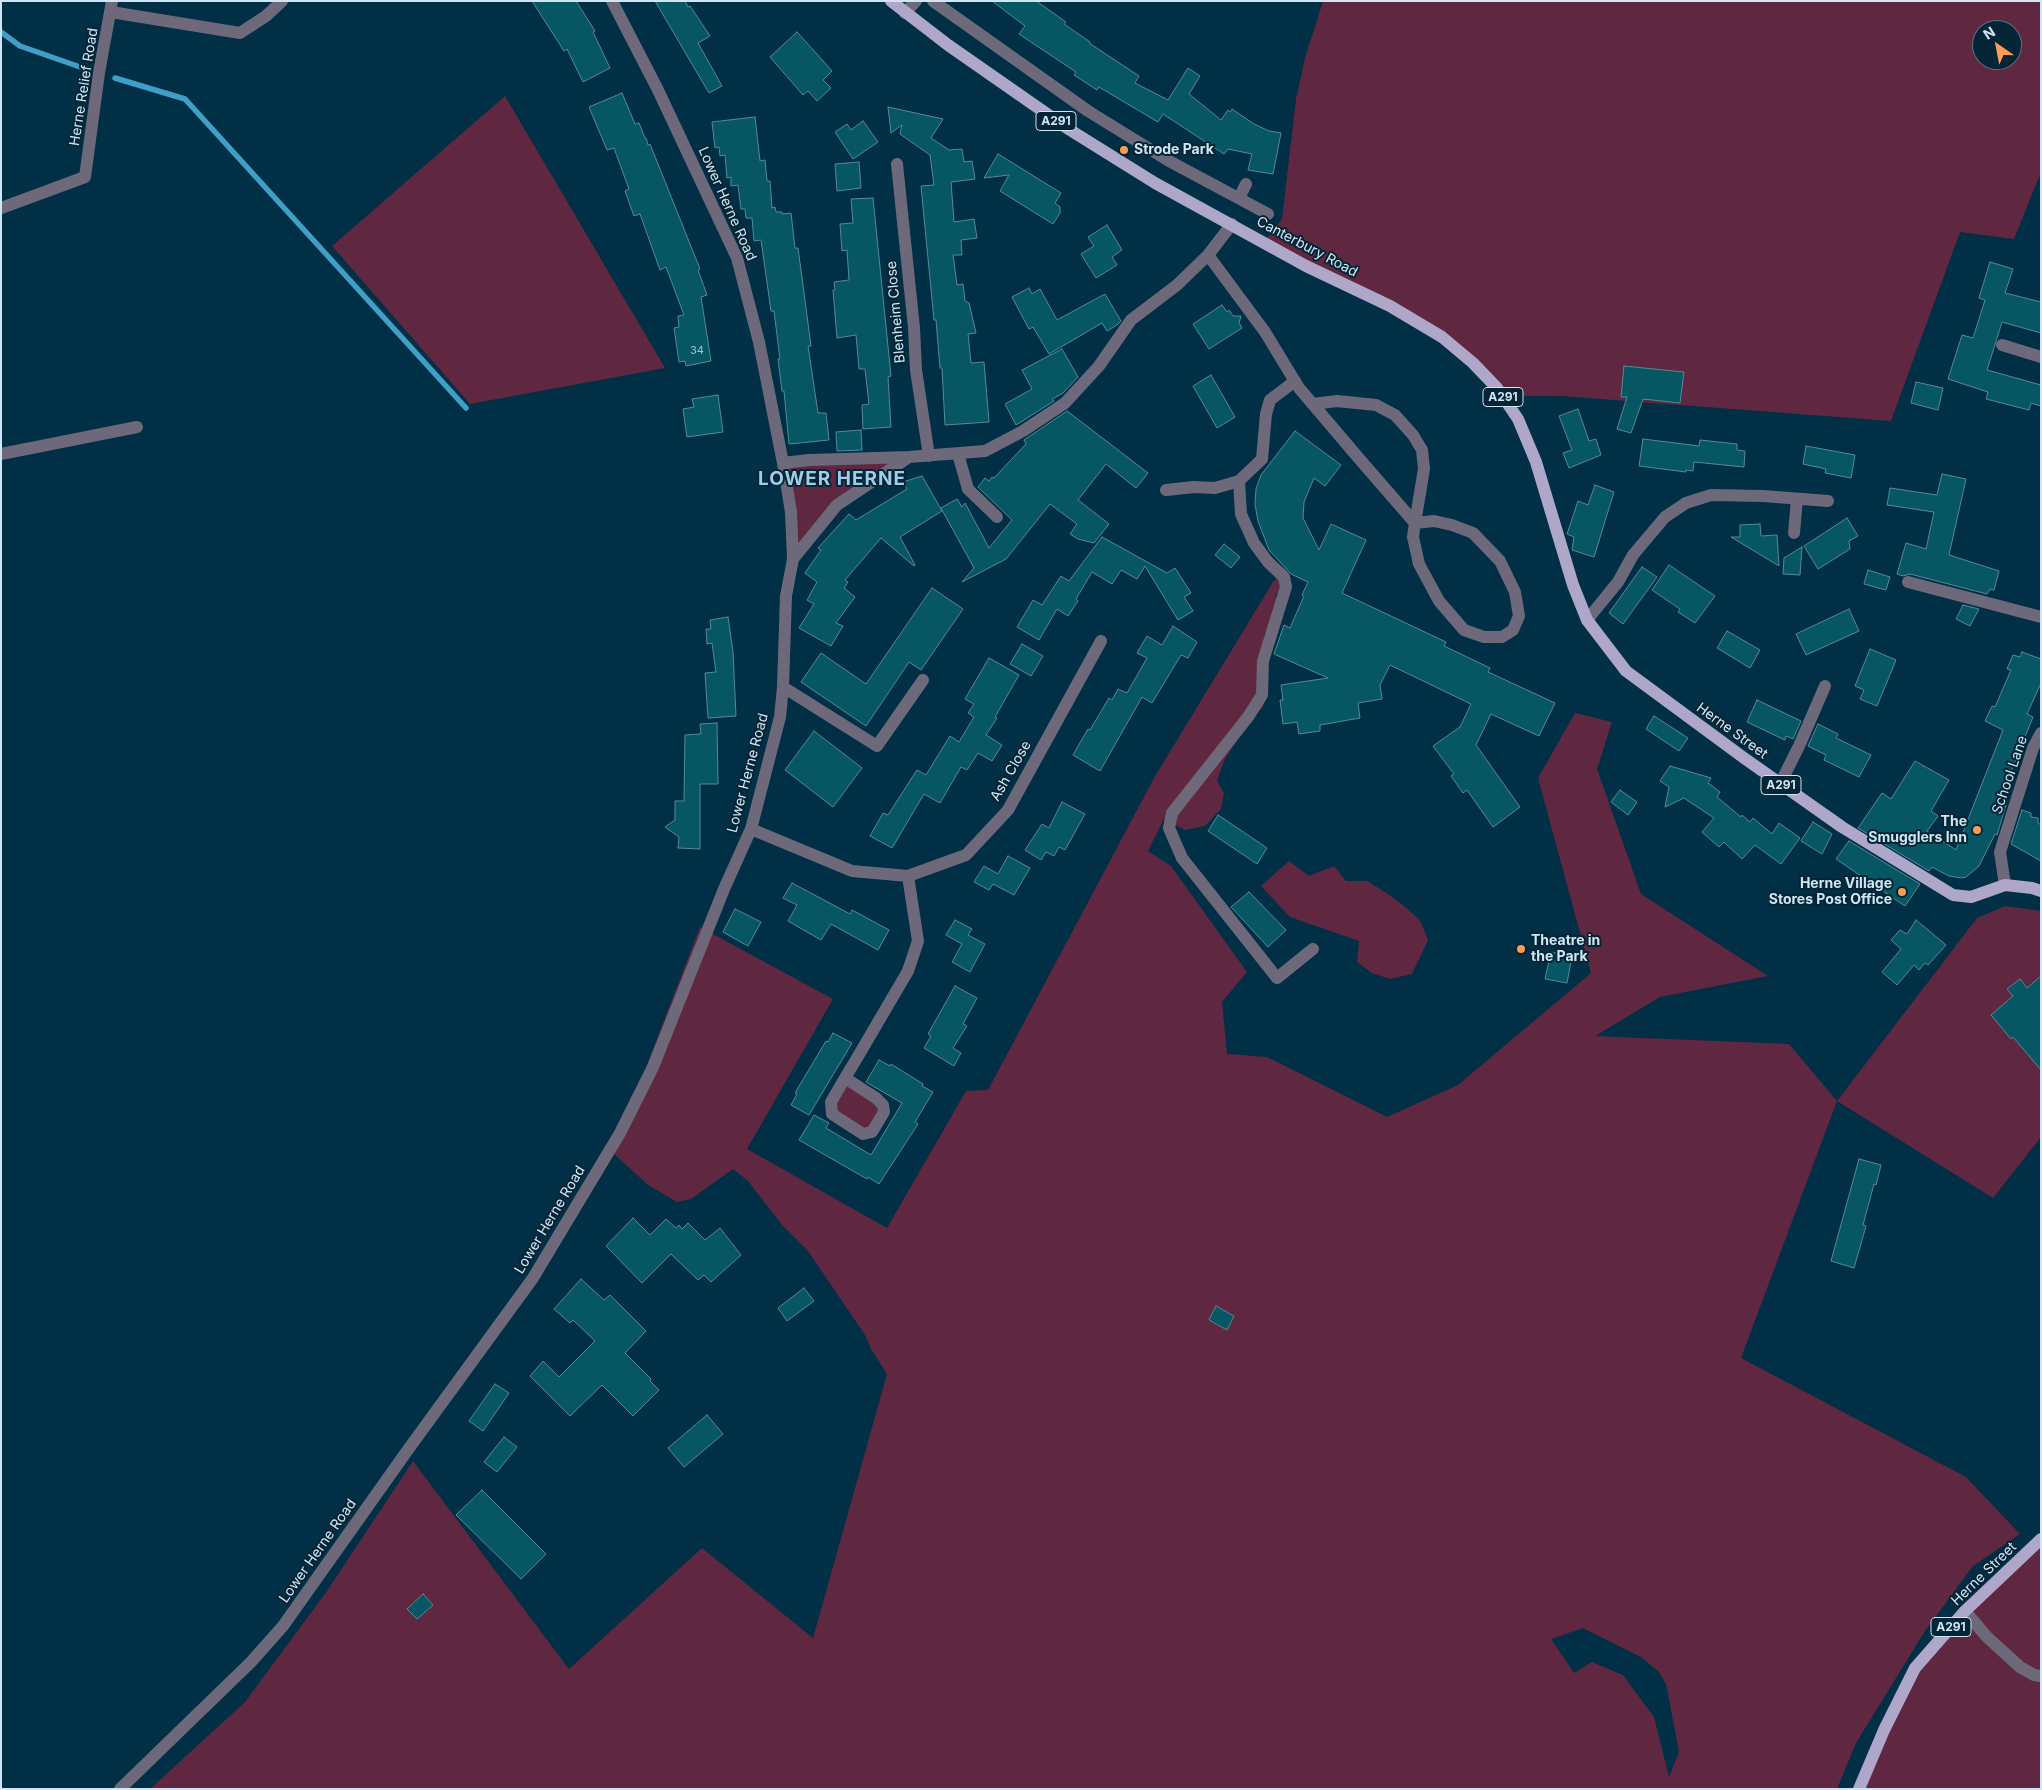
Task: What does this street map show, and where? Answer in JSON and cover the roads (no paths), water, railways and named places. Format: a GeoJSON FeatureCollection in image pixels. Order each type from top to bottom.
{"type":"FeatureCollection","features":[{"type":"Feature","properties":{"kind":"main road","name":"Canterbury Road"},"geometry":{"type":"LineString","coordinates":[[891,1],[906,14],[1070,130],[1155,183],[1306,266],[1390,306],[1442,337],[1473,363],[1496,388],[1518,419],[1536,462],[1573,585],[1587,620]]}},
{"type":"Feature","properties":{"kind":"main road","name":"Herne Street"},"geometry":{"type":"LineString","coordinates":[[1587,620],[1626,670],[1780,784],[1842,827],[1953,895],[1971,897],[2005,885],[2041,891]]}},
{"type":"Feature","properties":{"kind":"main road","name":"Herne Street"},"geometry":{"type":"LineString","coordinates":[[1859,1789],[1884,1730],[1915,1668],[1965,1611],[2041,1540]]}},
{"type":"Feature","properties":{"kind":"street"},"geometry":{"type":"LineString","coordinates":[[111,6],[240,34],[266,16],[282,1]]}},
{"type":"Feature","properties":{"kind":"street","name":"Lower Herne Road"},"geometry":{"type":"LineString","coordinates":[[120,1789],[251,1662],[283,1626],[532,1278],[620,1133],[653,1067],[724,889],[751,829],[780,717],[784,687],[786,596],[793,559],[791,512],[783,463],[759,342],[737,258],[658,90],[612,1]]}},
{"type":"Feature","properties":{"kind":"street"},"geometry":{"type":"LineString","coordinates":[[906,14],[916,1]]}},
{"type":"Feature","properties":{"kind":"street","name":"Canterbury Road"},"geometry":{"type":"LineString","coordinates":[[933,1],[1088,111],[1169,161],[1268,214]]}},
{"type":"Feature","properties":{"kind":"street","name":"Herne Relief Road"},"geometry":{"type":"LineString","coordinates":[[1,208],[85,177],[99,73],[111,6]]}},
{"type":"Feature","properties":{"kind":"street","name":"Blenheim Close"},"geometry":{"type":"LineString","coordinates":[[896,164],[914,328],[916,370],[929,456]]}},
{"type":"Feature","properties":{"kind":"street"},"geometry":{"type":"LineString","coordinates":[[1238,198],[1246,184]]}},
{"type":"Feature","properties":{"kind":"street"},"geometry":{"type":"LineString","coordinates":[[783,463],[809,460],[929,456],[985,451],[1023,432],[1065,403],[1099,366],[1131,320],[1177,285],[1208,255],[1232,224]]}},
{"type":"Feature","properties":{"kind":"street"},"geometry":{"type":"LineString","coordinates":[[1208,255],[1265,332],[1295,381],[1415,523]]}},
{"type":"Feature","properties":{"kind":"street"},"geometry":{"type":"LineString","coordinates":[[2002,345],[2041,356]]}},
{"type":"Feature","properties":{"kind":"street"},"geometry":{"type":"LineString","coordinates":[[1166,490],[1194,486],[1215,488],[1239,481],[1262,459],[1266,414],[1270,400],[1295,381]]}},
{"type":"Feature","properties":{"kind":"street"},"geometry":{"type":"LineString","coordinates":[[1313,404],[1337,401],[1376,405],[1395,415],[1414,435],[1422,450],[1424,469],[1415,523],[1414,537],[1419,564],[1439,601],[1464,630],[1484,637],[1502,637],[1513,630],[1519,616],[1516,592],[1500,561],[1473,533],[1434,521],[1415,523]]}},
{"type":"Feature","properties":{"kind":"street"},"geometry":{"type":"LineString","coordinates":[[1,454],[138,427]]}},
{"type":"Feature","properties":{"kind":"street"},"geometry":{"type":"LineString","coordinates":[[958,454],[968,489],[997,517]]}},
{"type":"Feature","properties":{"kind":"street","name":"Lower Herne Road"},"geometry":{"type":"LineString","coordinates":[[793,559],[837,505],[909,457]]}},
{"type":"Feature","properties":{"kind":"street"},"geometry":{"type":"LineString","coordinates":[[1239,481],[1241,514],[1254,543],[1268,562],[1284,577],[1286,588],[1263,661],[1262,695],[1248,717],[1172,813],[1169,828],[1182,858],[1277,978],[1314,949]]}},
{"type":"Feature","properties":{"kind":"street"},"geometry":{"type":"LineString","coordinates":[[1587,620],[1618,582],[1633,555],[1665,517],[1686,503],[1711,495],[1828,502]]}},
{"type":"Feature","properties":{"kind":"street"},"geometry":{"type":"LineString","coordinates":[[1794,533],[1797,499]]}},
{"type":"Feature","properties":{"kind":"street"},"geometry":{"type":"LineString","coordinates":[[1908,582],[2041,617]]}},
{"type":"Feature","properties":{"kind":"street","name":"Ash Close"},"geometry":{"type":"LineString","coordinates":[[751,829],[852,871],[908,876],[966,855],[1008,810],[1101,641]]}},
{"type":"Feature","properties":{"kind":"street"},"geometry":{"type":"LineString","coordinates":[[784,687],[877,746],[923,680]]}},
{"type":"Feature","properties":{"kind":"street"},"geometry":{"type":"LineString","coordinates":[[1780,784],[1825,686]]}},
{"type":"Feature","properties":{"kind":"street","name":"School Lane"},"geometry":{"type":"LineString","coordinates":[[2005,885],[2000,852],[2033,748],[2041,733]]}},
{"type":"Feature","properties":{"kind":"street"},"geometry":{"type":"LineString","coordinates":[[845,1078],[876,1098],[882,1105],[884,1112],[872,1132],[863,1134],[832,1114],[831,1102],[845,1078],[892,998],[908,971],[918,941],[908,876]]}},
{"type":"Feature","properties":{"kind":"street"},"geometry":{"type":"LineString","coordinates":[[1965,1611],[1987,1637],[2020,1667],[2034,1675],[2041,1676]]}},
{"type":"Feature","properties":{"kind":"waterway"},"geometry":{"type":"LineString","coordinates":[[1,32],[20,46],[83,68]]}},
{"type":"Feature","properties":{"kind":"waterway"},"geometry":{"type":"LineString","coordinates":[[115,78],[185,99],[466,408]]}},
{"type":"Feature","properties":{"kind":"place","name":"Strode Park"},"geometry":{"type":"Point","coordinates":[1124,150]}},
{"type":"Feature","properties":{"kind":"place","name":"The Smugglers Inn"},"geometry":{"type":"Point","coordinates":[1977,830]}},
{"type":"Feature","properties":{"kind":"place","name":"Herne Village Stores Post Office"},"geometry":{"type":"Point","coordinates":[1902,892]}},
{"type":"Feature","properties":{"kind":"place","name":"Theatre in the Park"},"geometry":{"type":"Point","coordinates":[1521,949]}},
{"type":"Feature","properties":{"kind":"district","name":"LOWER HERNE"},"geometry":{"type":"Point","coordinates":[832,479]}}]}
